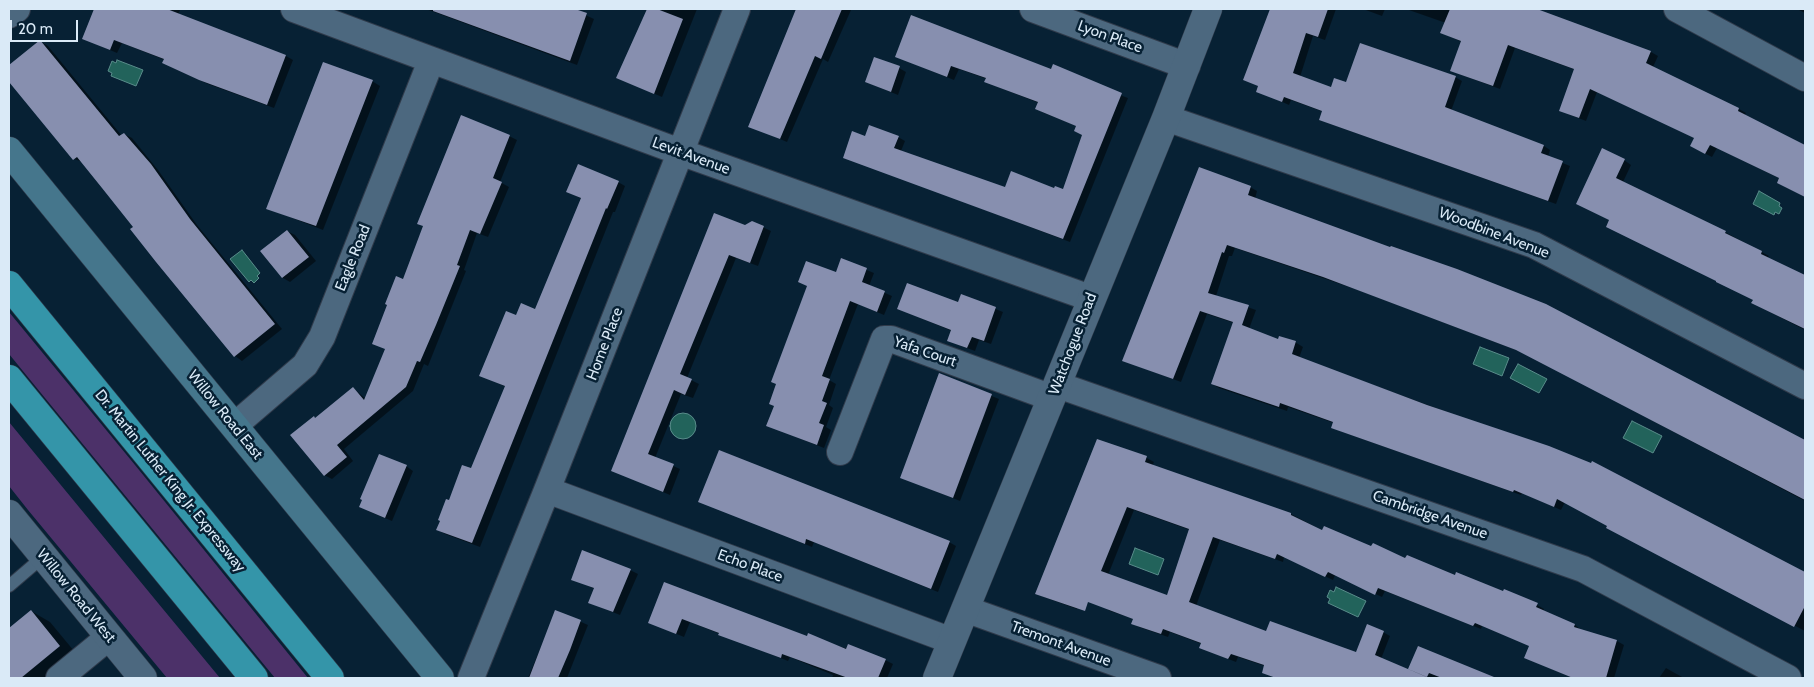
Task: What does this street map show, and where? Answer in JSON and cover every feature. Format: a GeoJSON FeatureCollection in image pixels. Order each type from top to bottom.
{"type":"FeatureCollection","features":[{"type":"Feature","properties":{"kind":"highway","name":"Dr. Martin Luther King Jr. Expressway"},"geometry":{"type":"LineString","coordinates":[[9,285],[330,678]]}},
{"type":"Feature","properties":{"kind":"highway"},"geometry":{"type":"LineString","coordinates":[[9,379],[254,678]]}},
{"type":"Feature","properties":{"kind":"main road","name":"Willow Road East"},"geometry":{"type":"LineString","coordinates":[[9,152],[440,678]]}},
{"type":"Feature","properties":{"kind":"street"},"geometry":{"type":"LineString","coordinates":[[9,15],[17,9]]}},
{"type":"Feature","properties":{"kind":"street","name":"Levit Avenue"},"geometry":{"type":"LineString","coordinates":[[294,9],[680,152],[1090,298]]}},
{"type":"Feature","properties":{"kind":"street","name":"Home Place"},"geometry":{"type":"LineString","coordinates":[[470,678],[548,490],[737,9]]}},
{"type":"Feature","properties":{"kind":"street","name":"Lyon Place"},"geometry":{"type":"LineString","coordinates":[[1034,9],[1187,66]]}},
{"type":"Feature","properties":{"kind":"street","name":"Watchogue Road"},"geometry":{"type":"LineString","coordinates":[[937,678],[1055,391],[1090,298],[1166,118],[1208,9]]}},
{"type":"Feature","properties":{"kind":"street"},"geometry":{"type":"LineString","coordinates":[[1677,9],[1805,78]]}},
{"type":"Feature","properties":{"kind":"street","name":"Eagle Road"},"geometry":{"type":"LineString","coordinates":[[234,426],[305,365],[317,345],[431,61]]}},
{"type":"Feature","properties":{"kind":"street","name":"Woodbine Avenue"},"geometry":{"type":"LineString","coordinates":[[1166,118],[1534,245],[1805,386]]}},
{"type":"Feature","properties":{"kind":"street","name":"Yafa Court"},"geometry":{"type":"LineString","coordinates":[[840,452],[884,339],[891,339],[1055,391]]}},
{"type":"Feature","properties":{"kind":"street","name":"Cambridge Avenue"},"geometry":{"type":"LineString","coordinates":[[1055,391],[1583,568],[1788,678]]}},
{"type":"Feature","properties":{"kind":"street","name":"Echo Place"},"geometry":{"type":"LineString","coordinates":[[548,490],[952,641]]}},
{"type":"Feature","properties":{"kind":"street","name":"Willow Road West"},"geometry":{"type":"LineString","coordinates":[[9,514],[144,678]]}},
{"type":"Feature","properties":{"kind":"street","name":"Tremont Avenue"},"geometry":{"type":"LineString","coordinates":[[965,610],[1158,678]]}},
{"type":"Feature","properties":{"kind":"street"},"geometry":{"type":"LineString","coordinates":[[59,678],[109,636]]}},
{"type":"Feature","properties":{"kind":"lane"},"geometry":{"type":"LineString","coordinates":[[9,586],[44,556]]}},
{"type":"Feature","properties":{"kind":"shaded area"},"geometry":{"type":"Polygon","coordinates":[[[117,60],[143,70],[136,86],[111,76],[112,73],[108,71],[112,61],[116,63],[117,60]]]}},
{"type":"Feature","properties":{"kind":"shaded area"},"geometry":{"type":"Polygon","coordinates":[[[1759,191],[1780,203],[1779,206],[1782,208],[1779,214],[1775,212],[1774,215],[1753,204],[1759,191]]]}},
{"type":"Feature","properties":{"kind":"shaded area"},"geometry":{"type":"Polygon","coordinates":[[[242,250],[260,273],[257,276],[259,278],[254,283],[251,280],[249,282],[230,259],[242,250]]]}},
{"type":"Feature","properties":{"kind":"shaded area"},"geometry":{"type":"Polygon","coordinates":[[[9,312],[308,678],[275,678],[9,354],[9,312]]]}},
{"type":"Feature","properties":{"kind":"shaded area"},"geometry":{"type":"Polygon","coordinates":[[[1480,347],[1509,358],[1502,376],[1473,364],[1480,347]]]}},
{"type":"Feature","properties":{"kind":"shaded area"},"geometry":{"type":"Polygon","coordinates":[[[1518,364],[1547,379],[1539,393],[1510,378],[1518,364]]]}},
{"type":"Feature","properties":{"kind":"shaded area"},"geometry":{"type":"Polygon","coordinates":[[[683,413],[692,417],[696,426],[692,435],[683,439],[674,435],[670,426],[674,417],[683,413]]]}},
{"type":"Feature","properties":{"kind":"shaded area"},"geometry":{"type":"Polygon","coordinates":[[[1632,421],[1662,436],[1653,453],[1623,438],[1632,421]]]}},
{"type":"Feature","properties":{"kind":"shaded area"},"geometry":{"type":"Polygon","coordinates":[[[9,422],[220,678],[167,678],[28,510],[9,486],[9,422]]]}},
{"type":"Feature","properties":{"kind":"shaded area"},"geometry":{"type":"Polygon","coordinates":[[[1135,548],[1164,559],[1158,575],[1129,564],[1135,548]]]}},
{"type":"Feature","properties":{"kind":"shaded area"},"geometry":{"type":"Polygon","coordinates":[[[1336,587],[1366,601],[1358,617],[1328,603],[1330,599],[1327,597],[1330,590],[1334,592],[1336,587]]]}},
{"type":"Feature","properties":{"kind":"building"},"geometry":{"type":"Polygon","coordinates":[[[94,9],[167,9],[286,55],[267,105],[199,80],[162,63],[164,59],[114,40],[110,50],[82,39],[94,9]]]}},
{"type":"Feature","properties":{"kind":"building"},"geometry":{"type":"Polygon","coordinates":[[[433,9],[575,9],[587,13],[570,61],[433,11],[433,9]]]}},
{"type":"Feature","properties":{"kind":"building"},"geometry":{"type":"Polygon","coordinates":[[[647,9],[657,9],[683,19],[654,94],[616,78],[647,9]]]}},
{"type":"Feature","properties":{"kind":"building"},"geometry":{"type":"Polygon","coordinates":[[[796,9],[842,9],[821,59],[815,56],[780,139],[748,127],[796,9]]]}},
{"type":"Feature","properties":{"kind":"building"},"geometry":{"type":"Polygon","coordinates":[[[1270,9],[1328,9],[1318,37],[1306,33],[1293,73],[1331,87],[1334,78],[1346,82],[1360,43],[1456,76],[1445,107],[1544,145],[1541,153],[1563,161],[1548,201],[1319,120],[1322,111],[1284,97],[1282,102],[1256,92],[1258,86],[1243,80],[1270,9]]]}},
{"type":"Feature","properties":{"kind":"building"},"geometry":{"type":"Polygon","coordinates":[[[1450,9],[1537,9],[1651,51],[1646,63],[1739,108],[1738,111],[1805,145],[1805,197],[1777,183],[1779,178],[1710,145],[1705,154],[1690,146],[1694,138],[1590,89],[1579,118],[1559,111],[1574,69],[1508,45],[1493,86],[1450,71],[1461,41],[1440,33],[1450,9]]]}},
{"type":"Feature","properties":{"kind":"building"},"geometry":{"type":"Polygon","coordinates":[[[911,15],[1051,69],[1053,64],[1122,93],[1063,239],[843,158],[852,131],[865,136],[869,125],[899,136],[894,148],[1005,187],[1011,171],[1054,188],[1055,186],[1063,189],[1082,135],[1074,131],[1076,126],[1035,109],[1038,102],[984,82],[986,78],[951,66],[947,77],[895,57],[911,15]]]}},
{"type":"Feature","properties":{"kind":"building"},"geometry":{"type":"Polygon","coordinates":[[[40,40],[119,136],[124,133],[151,164],[190,219],[275,324],[234,357],[130,229],[133,227],[77,157],[73,160],[9,82],[9,65],[40,40]]]}},
{"type":"Feature","properties":{"kind":"building"},"geometry":{"type":"Polygon","coordinates":[[[874,57],[900,66],[891,92],[865,82],[874,57]]]}},
{"type":"Feature","properties":{"kind":"building"},"geometry":{"type":"Polygon","coordinates":[[[323,62],[373,80],[316,226],[266,209],[323,62]]]}},
{"type":"Feature","properties":{"kind":"building"},"geometry":{"type":"Polygon","coordinates":[[[461,115],[510,135],[493,178],[502,182],[480,234],[470,230],[457,265],[460,266],[436,325],[420,362],[417,361],[406,387],[337,445],[347,457],[324,476],[290,435],[314,416],[315,418],[353,387],[364,400],[385,349],[372,344],[387,305],[385,304],[396,276],[403,279],[423,226],[417,224],[461,115]]]}},
{"type":"Feature","properties":{"kind":"building"},"geometry":{"type":"Polygon","coordinates":[[[1602,148],[1625,159],[1616,178],[1726,231],[1725,233],[1762,251],[1761,254],[1805,275],[1805,329],[1751,303],[1753,300],[1716,281],[1606,227],[1609,220],[1576,204],[1602,148]]]}},
{"type":"Feature","properties":{"kind":"building"},"geometry":{"type":"Polygon","coordinates":[[[578,164],[619,181],[606,208],[472,543],[436,530],[440,521],[438,520],[446,499],[449,500],[462,465],[471,468],[505,386],[479,376],[506,311],[516,315],[521,303],[535,309],[581,198],[566,192],[578,164]]]}},
{"type":"Feature","properties":{"kind":"building"},"geometry":{"type":"Polygon","coordinates":[[[1199,167],[1251,186],[1248,195],[1390,247],[1457,269],[1546,304],[1805,440],[1805,500],[1516,350],[1323,277],[1227,245],[1224,253],[1222,252],[1208,293],[1249,305],[1242,325],[1278,339],[1279,336],[1296,341],[1292,354],[1427,405],[1549,446],[1591,463],[1592,461],[1805,572],[1805,606],[1794,627],[1606,528],[1607,526],[1557,499],[1554,507],[1514,490],[1513,492],[1331,428],[1333,422],[1280,403],[1279,407],[1211,384],[1233,322],[1200,311],[1173,379],[1122,361],[1199,167]]]}},
{"type":"Feature","properties":{"kind":"building"},"geometry":{"type":"Polygon","coordinates":[[[714,213],[745,225],[752,221],[764,226],[750,263],[729,255],[680,374],[692,379],[685,395],[674,390],[648,454],[674,464],[663,492],[611,471],[714,213]]]}},
{"type":"Feature","properties":{"kind":"building"},"geometry":{"type":"Polygon","coordinates":[[[287,230],[309,257],[282,278],[260,251],[287,230]]]}},
{"type":"Feature","properties":{"kind":"building"},"geometry":{"type":"Polygon","coordinates":[[[841,258],[867,268],[862,282],[885,291],[877,312],[850,301],[822,376],[830,379],[822,401],[827,403],[819,423],[824,425],[817,445],[766,426],[774,406],[769,404],[776,384],[771,382],[807,286],[798,282],[806,261],[836,272],[841,258]]]}},
{"type":"Feature","properties":{"kind":"building"},"geometry":{"type":"Polygon","coordinates":[[[907,283],[958,302],[961,294],[996,307],[984,341],[972,337],[967,348],[947,341],[951,330],[897,309],[907,283]]]}},
{"type":"Feature","properties":{"kind":"building"},"geometry":{"type":"Polygon","coordinates":[[[939,373],[992,394],[953,498],[900,478],[939,373]]]}},
{"type":"Feature","properties":{"kind":"building"},"geometry":{"type":"Polygon","coordinates":[[[1097,439],[1147,456],[1145,462],[1291,513],[1291,515],[1322,530],[1324,526],[1371,546],[1373,543],[1405,558],[1407,555],[1455,575],[1456,572],[1503,591],[1504,589],[1538,603],[1536,607],[1575,624],[1574,627],[1617,640],[1606,678],[1573,678],[1524,658],[1529,646],[1475,623],[1473,626],[1378,588],[1375,595],[1328,572],[1325,577],[1277,554],[1275,559],[1213,537],[1189,602],[1266,631],[1270,621],[1356,652],[1367,624],[1384,631],[1375,655],[1429,678],[1276,678],[1262,673],[1264,665],[1231,654],[1228,659],[1199,648],[1201,643],[1163,629],[1161,634],[1131,624],[1133,619],[1088,602],[1085,611],[1035,594],[1097,439]],[[1127,507],[1101,571],[1167,595],[1189,529],[1127,507]]]}},
{"type":"Feature","properties":{"kind":"building"},"geometry":{"type":"Polygon","coordinates":[[[719,450],[950,541],[931,589],[806,539],[805,544],[698,502],[719,450]]]}},
{"type":"Feature","properties":{"kind":"building"},"geometry":{"type":"Polygon","coordinates":[[[379,454],[407,465],[385,518],[359,507],[362,500],[360,499],[379,454]]]}},
{"type":"Feature","properties":{"kind":"building"},"geometry":{"type":"Polygon","coordinates":[[[582,550],[631,569],[613,612],[588,603],[594,588],[571,580],[582,550]]]}},
{"type":"Feature","properties":{"kind":"building"},"geometry":{"type":"Polygon","coordinates":[[[664,582],[807,636],[808,633],[846,649],[848,644],[886,659],[878,678],[848,678],[782,654],[781,658],[718,635],[719,633],[682,619],[676,634],[648,623],[664,582]]]}},
{"type":"Feature","properties":{"kind":"building"},"geometry":{"type":"Polygon","coordinates":[[[31,610],[60,646],[21,678],[9,678],[9,628],[31,610]]]}},
{"type":"Feature","properties":{"kind":"building"},"geometry":{"type":"Polygon","coordinates":[[[555,610],[581,620],[570,650],[558,678],[529,678],[555,610]]]}},
{"type":"Feature","properties":{"kind":"building"},"geometry":{"type":"Polygon","coordinates":[[[1418,646],[1494,678],[1442,678],[1429,673],[1427,677],[1408,669],[1418,646]]]}}]}
